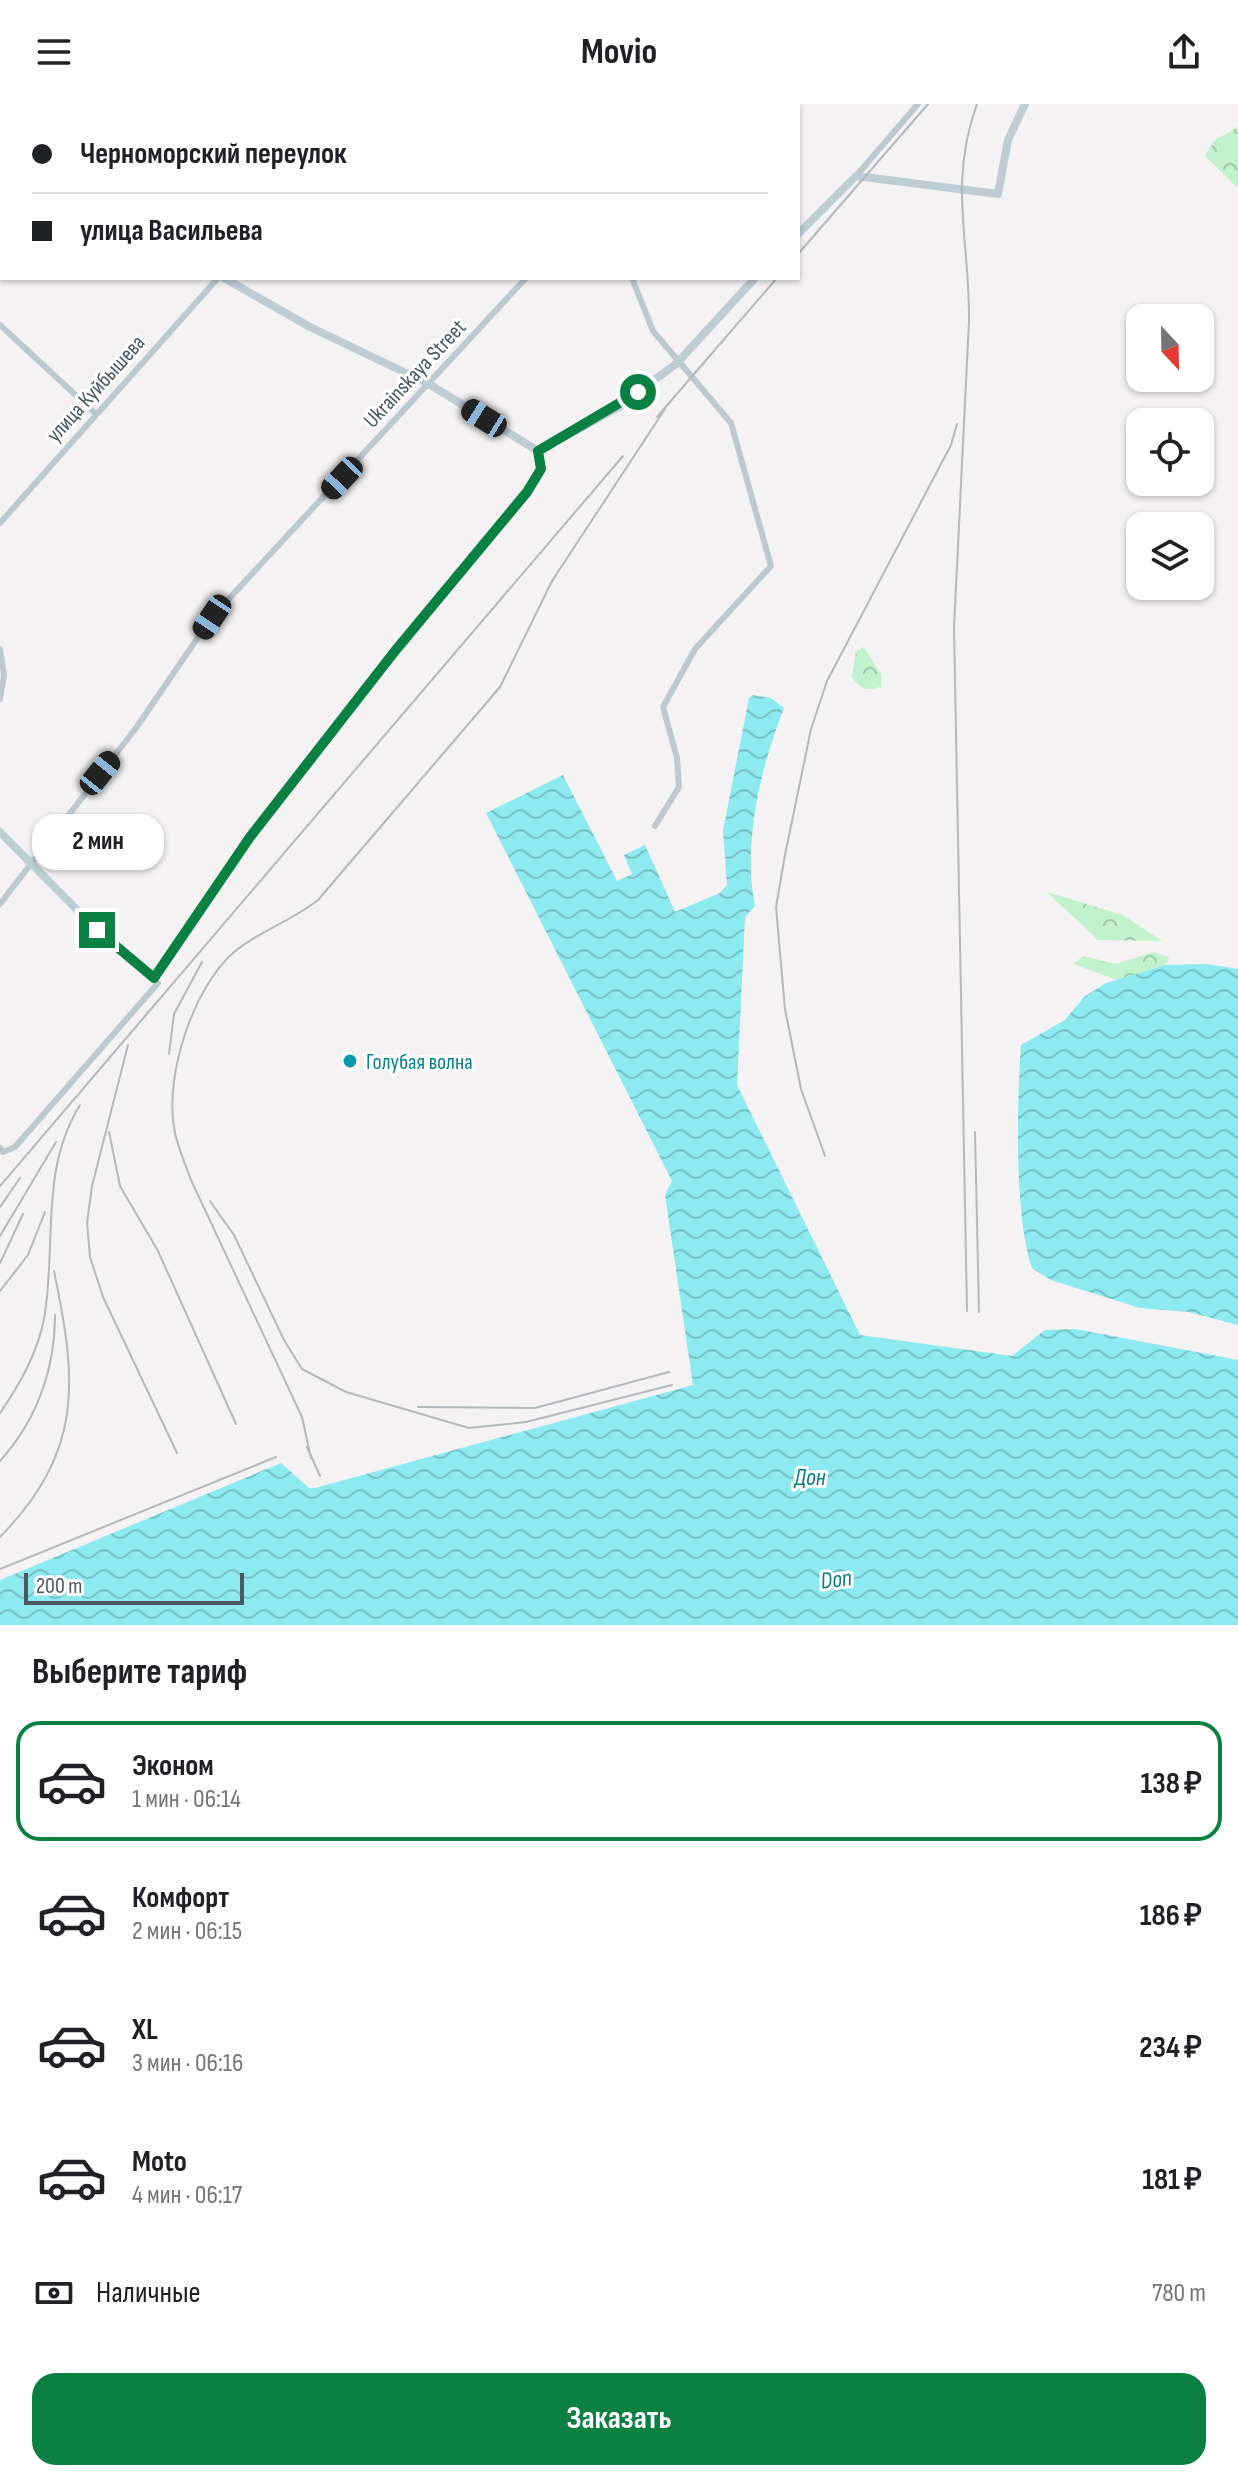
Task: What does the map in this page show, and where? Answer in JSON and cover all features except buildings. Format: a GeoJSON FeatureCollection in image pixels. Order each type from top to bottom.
{"type":"FeatureCollection","features":[{"type":"Feature","properties":{"kind":"street"},"geometry":{"type":"LineString","coordinates":[[800,232],[856,176],[918,104]]}},
{"type":"Feature","properties":{"kind":"street"},"geometry":{"type":"LineString","coordinates":[[856,176],[998,194],[1008,140],[1025,104]]}},
{"type":"Feature","properties":{"kind":"street","name":"улица Куйбышева"},"geometry":{"type":"LineString","coordinates":[[0,523],[216,280]]}},
{"type":"Feature","properties":{"kind":"street"},"geometry":{"type":"LineString","coordinates":[[2,1150],[15,1147],[42,1118],[156,980],[250,837],[395,651],[527,492],[541,469],[538,451],[429,384],[310,327],[228,280]]}},
{"type":"Feature","properties":{"kind":"street","name":"Ukrainskaya Street"},"geometry":{"type":"LineString","coordinates":[[0,904],[136,728],[212,617],[524,280]]}},
{"type":"Feature","properties":{"kind":"street"},"geometry":{"type":"LineString","coordinates":[[633,280],[653,331],[731,423],[771,566],[695,649],[663,707],[677,758],[679,787],[655,826]]}},
{"type":"Feature","properties":{"kind":"street"},"geometry":{"type":"LineString","coordinates":[[538,451],[619,407],[677,363],[753,280]]}},
{"type":"Feature","properties":{"kind":"street"},"geometry":{"type":"LineString","coordinates":[[0,325],[96,414]]}},
{"type":"Feature","properties":{"kind":"street"},"geometry":{"type":"LineString","coordinates":[[0,649],[4,675],[0,699]]}},
{"type":"Feature","properties":{"kind":"street"},"geometry":{"type":"LineString","coordinates":[[0,832],[97,930],[156,980]]}},
{"type":"Feature","properties":{"kind":"green space"},"geometry":{"type":"Polygon","coordinates":[[[1238,127],[1238,188],[1205,156],[1215,140],[1238,127]]]}},
{"type":"Feature","properties":{"kind":"green space"},"geometry":{"type":"Polygon","coordinates":[[[864,647],[881,674],[881,687],[864,688],[852,677],[856,651],[864,647]]]}},
{"type":"Feature","properties":{"kind":"green space"},"geometry":{"type":"Polygon","coordinates":[[[1047,892],[1123,915],[1162,941],[1098,940],[1047,892]]]}},
{"type":"Feature","properties":{"kind":"green space"},"geometry":{"type":"Polygon","coordinates":[[[1153,952],[1169,957],[1166,965],[1117,980],[1074,964],[1083,956],[1116,964],[1153,952]]]}},
{"type":"Feature","properties":{"kind":"water","name":"Дон"},"geometry":{"type":"Polygon","coordinates":[[[753,695],[771,698],[784,708],[761,780],[752,831],[755,906],[745,917],[737,1085],[860,1335],[1012,1356],[1045,1330],[1076,1329],[1238,1360],[1238,1625],[0,1625],[0,1580],[281,1463],[309,1488],[315,1488],[693,1385],[665,1195],[672,1181],[486,813],[563,775],[617,881],[632,874],[624,855],[645,845],[675,912],[720,893],[727,885],[723,831],[749,698],[753,695]]]}},
{"type":"Feature","properties":{"kind":"water"},"geometry":{"type":"Polygon","coordinates":[[[1207,964],[1238,969],[1238,1325],[1189,1312],[1140,1308],[1051,1280],[1032,1268],[1022,1219],[1018,1127],[1021,1045],[1065,1020],[1084,997],[1106,983],[1166,965],[1207,964]]]}},
{"type":"Feature","properties":{"kind":"railway"},"geometry":{"type":"LineString","coordinates":[[800,252],[928,104]]}},
{"type":"Feature","properties":{"kind":"railway"},"geometry":{"type":"LineString","coordinates":[[967,1311],[954,627],[969,321],[962,187],[968,133],[977,104]]}},
{"type":"Feature","properties":{"kind":"railway"},"geometry":{"type":"LineString","coordinates":[[657,417],[775,280]]}},
{"type":"Feature","properties":{"kind":"railway"},"geometry":{"type":"LineString","coordinates":[[311,1458],[302,1417],[191,1180],[177,1141],[172,1106],[178,1058],[185,1033],[206,987],[219,968],[244,945],[318,900],[500,687],[552,581],[665,409]]}},
{"type":"Feature","properties":{"kind":"railway"},"geometry":{"type":"LineString","coordinates":[[825,1156],[801,1089],[785,1009],[776,907],[785,855],[811,729],[827,681],[951,445],[957,424]]}},
{"type":"Feature","properties":{"kind":"railway"},"geometry":{"type":"LineString","coordinates":[[0,1186],[623,456]]}},
{"type":"Feature","properties":{"kind":"railway"},"geometry":{"type":"LineString","coordinates":[[169,1054],[174,1014],[202,962]]}},
{"type":"Feature","properties":{"kind":"railway"},"geometry":{"type":"LineString","coordinates":[[128,1045],[92,1186],[87,1223],[90,1257],[103,1297],[177,1453]]}},
{"type":"Feature","properties":{"kind":"railway"},"geometry":{"type":"LineString","coordinates":[[0,1413],[27,1368],[41,1332],[48,1292],[54,1183],[67,1130],[80,1105]]}},
{"type":"Feature","properties":{"kind":"railway"},"geometry":{"type":"LineString","coordinates":[[109,1132],[120,1186],[158,1251],[236,1424]]}},
{"type":"Feature","properties":{"kind":"railway"},"geometry":{"type":"LineString","coordinates":[[975,1132],[979,1312]]}},
{"type":"Feature","properties":{"kind":"railway"},"geometry":{"type":"LineString","coordinates":[[0,1236],[56,1142]]}},
{"type":"Feature","properties":{"kind":"railway"},"geometry":{"type":"LineString","coordinates":[[0,1207],[20,1178]]}},
{"type":"Feature","properties":{"kind":"railway"},"geometry":{"type":"LineString","coordinates":[[210,1201],[234,1235],[284,1340],[302,1369],[346,1392],[469,1428],[526,1422],[672,1385]]}},
{"type":"Feature","properties":{"kind":"railway"},"geometry":{"type":"LineString","coordinates":[[0,1291],[28,1255],[45,1212]]}},
{"type":"Feature","properties":{"kind":"railway"},"geometry":{"type":"LineString","coordinates":[[0,1263],[23,1214]]}},
{"type":"Feature","properties":{"kind":"railway"},"geometry":{"type":"LineString","coordinates":[[0,1537],[47,1475],[60,1444],[67,1413],[67,1347],[54,1271]]}},
{"type":"Feature","properties":{"kind":"railway"},"geometry":{"type":"LineString","coordinates":[[0,1461],[24,1428],[41,1393],[52,1355],[55,1315]]}},
{"type":"Feature","properties":{"kind":"railway"},"geometry":{"type":"LineString","coordinates":[[418,1407],[535,1408],[669,1372]]}},
{"type":"Feature","properties":{"kind":"railway"},"geometry":{"type":"LineString","coordinates":[[307,1447],[320,1476]]}},
{"type":"Feature","properties":{"kind":"railway"},"geometry":{"type":"LineString","coordinates":[[0,1569],[276,1457]]}},
{"type":"Feature","properties":{"kind":"place","name":"Голубая волна"},"geometry":{"type":"Point","coordinates":[350,1061]}},
{"type":"Feature","properties":{"kind":"route"},"geometry":{"type":"LineString","coordinates":[[97,930],[154,978],[250,837],[395,651],[482,550],[527,492],[541,469],[538,451],[619,407],[638,392]]}},
{"type":"Feature","properties":{"kind":"water label","name":"Don"},"geometry":{"type":"Point","coordinates":[836,1579]}}]}
